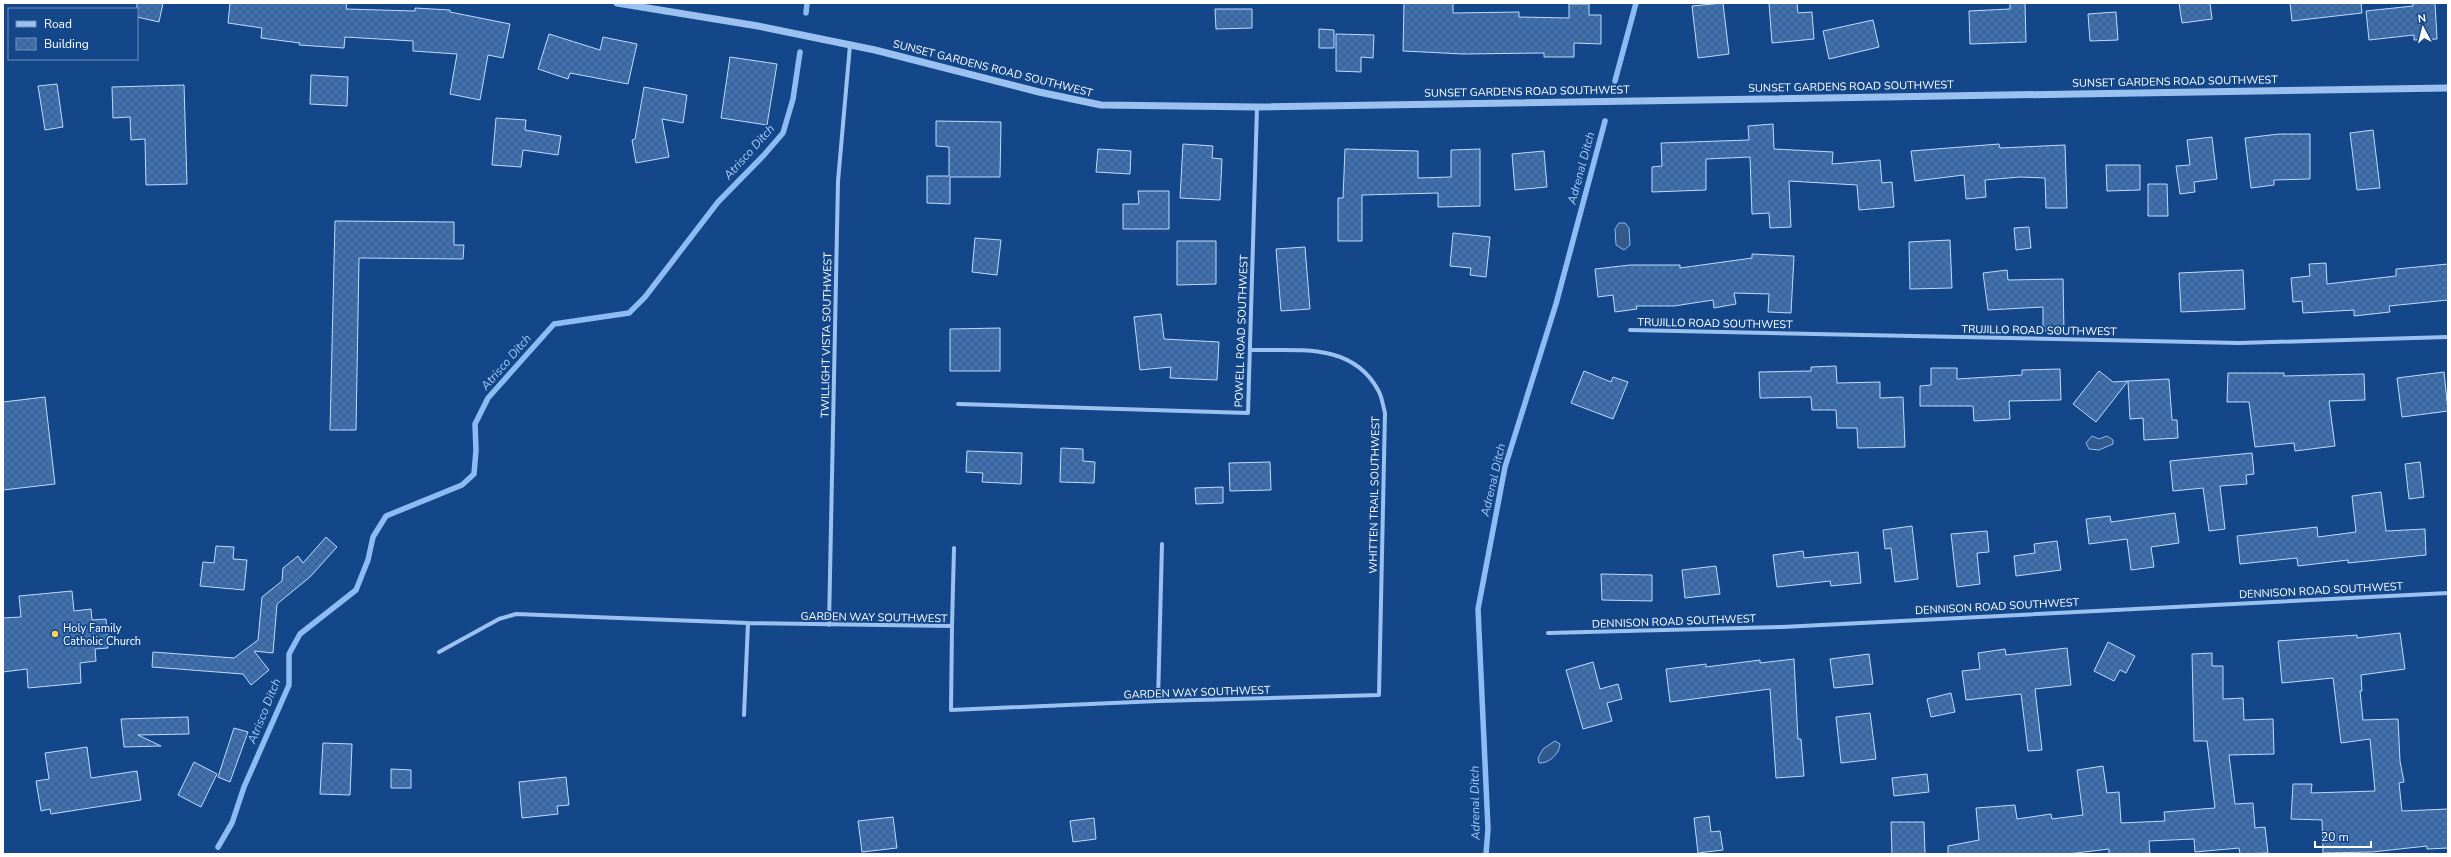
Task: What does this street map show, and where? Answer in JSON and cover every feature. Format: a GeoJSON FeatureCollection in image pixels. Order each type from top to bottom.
{"type":"FeatureCollection","features":[{"type":"Feature","properties":{"kind":"street","name":"SUNSET GARDENS ROAD SOUTHWEST"},"geometry":{"type":"LineString","coordinates":[[617,3],[758,26],[850,45],[1101,105],[1257,107],[2448,88]]}},
{"type":"Feature","properties":{"kind":"street","name":"TWILLIGHT VISTA SOUTHWEST"},"geometry":{"type":"LineString","coordinates":[[830,625],[838,181],[850,45]]}},
{"type":"Feature","properties":{"kind":"street","name":"POWELL ROAD SOUTHWEST"},"geometry":{"type":"LineString","coordinates":[[958,404],[1248,413],[1257,107]]}},
{"type":"Feature","properties":{"kind":"street","name":"TRUJILLO ROAD SOUTHWEST"},"geometry":{"type":"LineString","coordinates":[[1630,330],[2239,343],[2448,337]]}},
{"type":"Feature","properties":{"kind":"street","name":"WHITTEN TRAIL SOUTHWEST"},"geometry":{"type":"LineString","coordinates":[[1251,350],[1329,352],[1351,360],[1366,374],[1379,390],[1385,413],[1379,695]]}},
{"type":"Feature","properties":{"kind":"street"},"geometry":{"type":"LineString","coordinates":[[1158,701],[1162,544]]}},
{"type":"Feature","properties":{"kind":"street"},"geometry":{"type":"LineString","coordinates":[[952,626],[954,548]]}},
{"type":"Feature","properties":{"kind":"street","name":"DENNISON ROAD SOUTHWEST"},"geometry":{"type":"LineString","coordinates":[[1548,633],[1782,627],[2448,594]]}},
{"type":"Feature","properties":{"kind":"street","name":"GARDEN WAY SOUTHWEST"},"geometry":{"type":"LineString","coordinates":[[439,652],[499,618],[516,614],[748,623],[952,626],[951,710],[1158,701],[1379,695]]}},
{"type":"Feature","properties":{"kind":"street"},"geometry":{"type":"LineString","coordinates":[[744,715],[748,623]]}},
{"type":"Feature","properties":{"kind":"water"},"geometry":{"type":"Polygon","coordinates":[[[1619,223],[1625,223],[1629,228],[1630,245],[1624,250],[1616,245],[1615,229],[1619,223]]]}},
{"type":"Feature","properties":{"kind":"water"},"geometry":{"type":"Polygon","coordinates":[[[2092,436],[2099,439],[2107,436],[2113,440],[2113,444],[2099,450],[2089,449],[2086,443],[2092,436]]]}},
{"type":"Feature","properties":{"kind":"water"},"geometry":{"type":"Polygon","coordinates":[[[1555,741],[1560,744],[1556,754],[1550,760],[1539,763],[1538,758],[1543,749],[1555,741]]]}},
{"type":"Feature","properties":{"kind":"building"},"geometry":{"type":"Polygon","coordinates":[[[137,3],[163,3],[159,22],[138,17],[137,3]]]}},
{"type":"Feature","properties":{"kind":"building"},"geometry":{"type":"Polygon","coordinates":[[[230,3],[347,3],[346,9],[415,11],[415,8],[450,10],[450,12],[510,24],[503,58],[488,55],[480,100],[450,94],[457,54],[413,51],[413,41],[345,37],[344,48],[299,45],[300,43],[261,38],[262,28],[228,23],[230,3]]]}},
{"type":"Feature","properties":{"kind":"building"},"geometry":{"type":"Polygon","coordinates":[[[1404,3],[1453,3],[1453,13],[1519,12],[1519,17],[1569,18],[1569,4],[1589,4],[1589,15],[1601,15],[1601,44],[1574,43],[1574,57],[1544,57],[1544,53],[1463,54],[1403,51],[1404,3]]]}},
{"type":"Feature","properties":{"kind":"building"},"geometry":{"type":"Polygon","coordinates":[[[1723,3],[1729,54],[1698,58],[1692,6],[1723,3]]]}},
{"type":"Feature","properties":{"kind":"building"},"geometry":{"type":"Polygon","coordinates":[[[1769,3],[1797,3],[1798,13],[1812,12],[1814,39],[1772,43],[1769,3]]]}},
{"type":"Feature","properties":{"kind":"building"},"geometry":{"type":"Polygon","coordinates":[[[2010,3],[2025,3],[2026,42],[1970,44],[1969,11],[2010,9],[2010,3]]]}},
{"type":"Feature","properties":{"kind":"building"},"geometry":{"type":"Polygon","coordinates":[[[2179,3],[2210,3],[2212,19],[2182,23],[2179,3]]]}},
{"type":"Feature","properties":{"kind":"building"},"geometry":{"type":"Polygon","coordinates":[[[2290,3],[2361,3],[2362,13],[2292,21],[2290,3]]]}},
{"type":"Feature","properties":{"kind":"building"},"geometry":{"type":"Polygon","coordinates":[[[2413,3],[2435,3],[2437,39],[2414,40],[2414,35],[2369,40],[2366,11],[2413,6],[2413,3]]]}},
{"type":"Feature","properties":{"kind":"building"},"geometry":{"type":"Polygon","coordinates":[[[1215,9],[1252,9],[1252,28],[1216,29],[1215,9]]]}},
{"type":"Feature","properties":{"kind":"building"},"geometry":{"type":"Polygon","coordinates":[[[2116,12],[2118,40],[2090,41],[2088,14],[2116,12]]]}},
{"type":"Feature","properties":{"kind":"building"},"geometry":{"type":"Polygon","coordinates":[[[1873,20],[1879,47],[1829,59],[1823,31],[1873,20]]]}},
{"type":"Feature","properties":{"kind":"building"},"geometry":{"type":"Polygon","coordinates":[[[1319,29],[1334,30],[1334,48],[1319,48],[1319,29]]]}},
{"type":"Feature","properties":{"kind":"building"},"geometry":{"type":"Polygon","coordinates":[[[549,34],[600,50],[603,37],[637,44],[628,84],[570,73],[568,79],[538,69],[549,34]]]}},
{"type":"Feature","properties":{"kind":"building"},"geometry":{"type":"Polygon","coordinates":[[[1336,34],[1374,35],[1373,58],[1361,57],[1361,72],[1336,71],[1336,34]]]}},
{"type":"Feature","properties":{"kind":"building"},"geometry":{"type":"Polygon","coordinates":[[[730,57],[777,64],[767,125],[721,118],[730,57]]]}},
{"type":"Feature","properties":{"kind":"building"},"geometry":{"type":"Polygon","coordinates":[[[311,75],[348,77],[347,106],[310,104],[311,75]]]}},
{"type":"Feature","properties":{"kind":"building"},"geometry":{"type":"Polygon","coordinates":[[[57,84],[63,127],[45,130],[38,86],[57,84]]]}},
{"type":"Feature","properties":{"kind":"building"},"geometry":{"type":"Polygon","coordinates":[[[184,85],[187,184],[146,185],[145,139],[131,140],[130,117],[113,118],[112,87],[184,85]]]}},
{"type":"Feature","properties":{"kind":"building"},"geometry":{"type":"Polygon","coordinates":[[[644,87],[687,95],[683,123],[662,119],[669,157],[636,163],[632,140],[635,139],[644,87]]]}},
{"type":"Feature","properties":{"kind":"building"},"geometry":{"type":"Polygon","coordinates":[[[496,118],[526,120],[525,130],[561,136],[558,155],[523,150],[521,167],[492,165],[496,118]]]}},
{"type":"Feature","properties":{"kind":"building"},"geometry":{"type":"Polygon","coordinates":[[[936,121],[1001,122],[1000,177],[950,177],[950,204],[927,203],[927,176],[949,176],[949,147],[936,146],[936,121]]]}},
{"type":"Feature","properties":{"kind":"building"},"geometry":{"type":"Polygon","coordinates":[[[1773,124],[1774,149],[1833,152],[1832,164],[1880,160],[1882,183],[1892,182],[1894,207],[1859,210],[1857,185],[1789,181],[1791,227],[1770,228],[1769,213],[1752,214],[1750,157],[1706,159],[1706,190],[1652,192],[1652,167],[1662,166],[1661,143],[1749,140],[1748,126],[1773,124]]]}},
{"type":"Feature","properties":{"kind":"building"},"geometry":{"type":"Polygon","coordinates":[[[2373,130],[2380,188],[2357,190],[2350,133],[2373,130]]]}},
{"type":"Feature","properties":{"kind":"building"},"geometry":{"type":"Polygon","coordinates":[[[2279,134],[2310,134],[2310,179],[2274,180],[2274,185],[2251,188],[2245,138],[2279,134]]]}},
{"type":"Feature","properties":{"kind":"building"},"geometry":{"type":"Polygon","coordinates":[[[2212,137],[2217,179],[2194,182],[2195,192],[2180,194],[2176,166],[2190,165],[2187,140],[2212,137]]]}},
{"type":"Feature","properties":{"kind":"building"},"geometry":{"type":"Polygon","coordinates":[[[1183,144],[1213,146],[1212,158],[1222,159],[1220,200],[1180,198],[1183,144]]]}},
{"type":"Feature","properties":{"kind":"building"},"geometry":{"type":"Polygon","coordinates":[[[1999,144],[2000,148],[2065,145],[2067,208],[2046,208],[2045,178],[2020,177],[1985,180],[1986,197],[1966,199],[1964,175],[1915,181],[1911,151],[1999,144]]]}},
{"type":"Feature","properties":{"kind":"building"},"geometry":{"type":"Polygon","coordinates":[[[1098,149],[1131,151],[1130,174],[1096,172],[1098,149]]]}},
{"type":"Feature","properties":{"kind":"building"},"geometry":{"type":"Polygon","coordinates":[[[1345,149],[1418,151],[1418,178],[1451,177],[1451,150],[1480,149],[1480,206],[1438,207],[1438,193],[1362,195],[1362,241],[1338,241],[1338,198],[1343,198],[1345,149]]]}},
{"type":"Feature","properties":{"kind":"building"},"geometry":{"type":"Polygon","coordinates":[[[1544,151],[1547,187],[1515,190],[1512,154],[1544,151]]]}},
{"type":"Feature","properties":{"kind":"building"},"geometry":{"type":"Polygon","coordinates":[[[2106,165],[2140,165],[2140,190],[2107,191],[2106,165]]]}},
{"type":"Feature","properties":{"kind":"building"},"geometry":{"type":"Polygon","coordinates":[[[2148,184],[2167,184],[2168,216],[2148,216],[2148,184]]]}},
{"type":"Feature","properties":{"kind":"building"},"geometry":{"type":"Polygon","coordinates":[[[1138,191],[1169,191],[1169,229],[1123,229],[1123,204],[1139,204],[1138,191]]]}},
{"type":"Feature","properties":{"kind":"building"},"geometry":{"type":"Polygon","coordinates":[[[335,221],[454,222],[454,245],[464,245],[463,259],[359,258],[356,430],[330,430],[335,221]]]}},
{"type":"Feature","properties":{"kind":"building"},"geometry":{"type":"Polygon","coordinates":[[[2029,227],[2031,248],[2016,250],[2014,228],[2029,227]]]}},
{"type":"Feature","properties":{"kind":"building"},"geometry":{"type":"Polygon","coordinates":[[[1453,233],[1490,237],[1486,277],[1470,275],[1471,268],[1450,266],[1453,233]]]}},
{"type":"Feature","properties":{"kind":"building"},"geometry":{"type":"Polygon","coordinates":[[[975,238],[1001,240],[997,275],[972,272],[975,238]]]}},
{"type":"Feature","properties":{"kind":"building"},"geometry":{"type":"Polygon","coordinates":[[[1950,240],[1952,288],[1910,289],[1909,242],[1950,240]]]}},
{"type":"Feature","properties":{"kind":"building"},"geometry":{"type":"Polygon","coordinates":[[[1177,241],[1216,241],[1216,284],[1177,285],[1177,241]]]}},
{"type":"Feature","properties":{"kind":"building"},"geometry":{"type":"Polygon","coordinates":[[[1305,247],[1310,309],[1281,311],[1276,249],[1305,247]]]}},
{"type":"Feature","properties":{"kind":"building"},"geometry":{"type":"Polygon","coordinates":[[[1752,254],[1794,256],[1791,313],[1768,312],[1769,294],[1734,293],[1736,304],[1714,308],[1713,300],[1674,306],[1636,306],[1637,309],[1615,312],[1613,295],[1598,297],[1595,269],[1630,265],[1680,265],[1680,268],[1752,258],[1752,254]]]}},
{"type":"Feature","properties":{"kind":"building"},"geometry":{"type":"Polygon","coordinates":[[[2326,263],[2327,284],[2396,276],[2396,269],[2448,264],[2448,300],[2389,306],[2390,312],[2354,316],[2354,310],[2303,313],[2302,301],[2293,302],[2291,278],[2310,276],[2309,264],[2326,263]]]}},
{"type":"Feature","properties":{"kind":"building"},"geometry":{"type":"Polygon","coordinates":[[[2007,270],[2008,280],[2063,279],[2064,331],[2043,331],[2043,307],[1988,310],[1983,273],[2007,270]]]}},
{"type":"Feature","properties":{"kind":"building"},"geometry":{"type":"Polygon","coordinates":[[[2243,270],[2245,309],[2181,312],[2179,273],[2243,270]]]}},
{"type":"Feature","properties":{"kind":"building"},"geometry":{"type":"Polygon","coordinates":[[[1161,314],[1164,339],[1219,342],[1217,380],[1170,378],[1171,367],[1140,370],[1134,317],[1161,314]]]}},
{"type":"Feature","properties":{"kind":"building"},"geometry":{"type":"Polygon","coordinates":[[[1000,328],[1000,371],[950,371],[950,329],[1000,328]]]}},
{"type":"Feature","properties":{"kind":"building"},"geometry":{"type":"Polygon","coordinates":[[[1836,366],[1837,383],[1880,382],[1880,398],[1903,397],[1905,447],[1858,448],[1857,428],[1837,428],[1836,410],[1812,410],[1811,397],[1760,398],[1759,372],[1811,371],[1811,367],[1836,366]]]}},
{"type":"Feature","properties":{"kind":"building"},"geometry":{"type":"Polygon","coordinates":[[[1931,368],[1957,368],[1957,379],[2022,375],[2022,370],[2060,369],[2061,400],[2009,401],[2010,419],[1974,421],[1973,406],[1920,406],[1920,386],[1931,385],[1931,368]]]}},
{"type":"Feature","properties":{"kind":"building"},"geometry":{"type":"Polygon","coordinates":[[[1584,371],[1611,382],[1613,377],[1628,382],[1613,419],[1571,403],[1584,371]]]}},
{"type":"Feature","properties":{"kind":"building"},"geometry":{"type":"Polygon","coordinates":[[[2099,371],[2113,382],[2128,381],[2096,422],[2073,404],[2099,371]]]}},
{"type":"Feature","properties":{"kind":"building"},"geometry":{"type":"Polygon","coordinates":[[[2444,372],[2448,411],[2402,417],[2397,378],[2444,372]]]}},
{"type":"Feature","properties":{"kind":"building"},"geometry":{"type":"Polygon","coordinates":[[[2228,373],[2284,373],[2284,376],[2364,374],[2365,400],[2329,401],[2335,446],[2295,451],[2294,443],[2255,447],[2249,402],[2227,402],[2228,373]]]}},
{"type":"Feature","properties":{"kind":"building"},"geometry":{"type":"Polygon","coordinates":[[[2169,379],[2172,420],[2177,420],[2178,438],[2144,440],[2143,418],[2130,419],[2128,381],[2169,379]]]}},
{"type":"Feature","properties":{"kind":"building"},"geometry":{"type":"Polygon","coordinates":[[[45,397],[55,484],[3,490],[3,402],[45,397]]]}},
{"type":"Feature","properties":{"kind":"building"},"geometry":{"type":"Polygon","coordinates":[[[1061,448],[1083,449],[1083,461],[1095,462],[1094,483],[1060,482],[1061,448]]]}},
{"type":"Feature","properties":{"kind":"building"},"geometry":{"type":"Polygon","coordinates":[[[967,451],[1022,453],[1021,484],[982,482],[983,473],[966,472],[967,451]]]}},
{"type":"Feature","properties":{"kind":"building"},"geometry":{"type":"Polygon","coordinates":[[[2252,453],[2254,474],[2246,475],[2247,484],[2220,486],[2225,529],[2209,531],[2203,488],[2173,491],[2170,461],[2252,453]]]}},
{"type":"Feature","properties":{"kind":"building"},"geometry":{"type":"Polygon","coordinates":[[[1270,462],[1271,490],[1230,491],[1229,463],[1270,462]]]}},
{"type":"Feature","properties":{"kind":"building"},"geometry":{"type":"Polygon","coordinates":[[[2420,462],[2424,497],[2409,499],[2405,464],[2420,462]]]}},
{"type":"Feature","properties":{"kind":"building"},"geometry":{"type":"Polygon","coordinates":[[[1223,487],[1223,503],[1196,504],[1195,488],[1223,487]]]}},
{"type":"Feature","properties":{"kind":"building"},"geometry":{"type":"Polygon","coordinates":[[[2381,492],[2386,531],[2425,529],[2426,555],[2348,563],[2348,560],[2298,566],[2297,558],[2240,564],[2237,536],[2317,527],[2318,537],[2356,532],[2352,496],[2381,492]]]}},
{"type":"Feature","properties":{"kind":"building"},"geometry":{"type":"Polygon","coordinates":[[[2175,513],[2179,543],[2151,547],[2154,567],[2131,570],[2127,539],[2089,544],[2086,519],[2110,516],[2111,522],[2175,513]]]}},
{"type":"Feature","properties":{"kind":"building"},"geometry":{"type":"Polygon","coordinates":[[[1912,526],[1918,579],[1895,582],[1891,548],[1885,549],[1883,530],[1912,526]]]}},
{"type":"Feature","properties":{"kind":"building"},"geometry":{"type":"Polygon","coordinates":[[[1987,531],[1989,552],[1977,553],[1980,584],[1957,587],[1951,534],[1987,531]]]}},
{"type":"Feature","properties":{"kind":"building"},"geometry":{"type":"Polygon","coordinates":[[[326,537],[337,547],[310,577],[277,604],[273,653],[254,651],[269,670],[251,685],[243,674],[152,667],[153,652],[234,658],[258,640],[262,597],[282,581],[283,568],[298,556],[303,563],[326,537]]]}},
{"type":"Feature","properties":{"kind":"building"},"geometry":{"type":"Polygon","coordinates":[[[2057,541],[2061,570],[2016,576],[2014,556],[2035,553],[2034,544],[2057,541]]]}},
{"type":"Feature","properties":{"kind":"building"},"geometry":{"type":"Polygon","coordinates":[[[216,546],[234,547],[233,559],[247,560],[244,590],[200,586],[203,562],[214,563],[216,546]]]}},
{"type":"Feature","properties":{"kind":"building"},"geometry":{"type":"Polygon","coordinates":[[[1803,551],[1804,558],[1858,552],[1861,583],[1831,586],[1830,581],[1777,587],[1773,555],[1803,551]]]}},
{"type":"Feature","properties":{"kind":"building"},"geometry":{"type":"Polygon","coordinates":[[[1716,566],[1720,594],[1685,598],[1682,570],[1716,566]]]}},
{"type":"Feature","properties":{"kind":"building"},"geometry":{"type":"Polygon","coordinates":[[[1601,574],[1652,575],[1652,601],[1602,600],[1601,574]]]}},
{"type":"Feature","properties":{"kind":"building","name":"Holy Family Catholic Church"},"geometry":{"type":"Polygon","coordinates":[[[72,591],[74,611],[91,609],[92,620],[106,619],[108,648],[95,649],[96,661],[80,663],[81,683],[28,688],[27,669],[3,672],[3,618],[21,617],[19,596],[72,591]]]}},
{"type":"Feature","properties":{"kind":"building"},"geometry":{"type":"Polygon","coordinates":[[[2400,633],[2405,669],[2361,675],[2362,691],[2360,691],[2363,720],[2398,719],[2400,761],[2404,782],[2399,783],[2402,811],[2448,809],[2448,848],[2427,849],[2427,846],[2372,852],[2323,853],[2322,820],[2291,819],[2293,784],[2312,784],[2311,793],[2375,791],[2370,739],[2341,743],[2333,678],[2282,683],[2278,641],[2357,635],[2357,638],[2400,633]]]}},
{"type":"Feature","properties":{"kind":"building"},"geometry":{"type":"Polygon","coordinates":[[[2108,642],[2135,656],[2126,673],[2120,670],[2114,681],[2094,671],[2108,642]]]}},
{"type":"Feature","properties":{"kind":"building"},"geometry":{"type":"Polygon","coordinates":[[[2067,648],[2071,685],[2035,689],[2042,750],[2028,751],[2021,694],[1966,700],[1962,671],[1980,669],[1978,653],[2005,649],[2006,655],[2067,648]]]}},
{"type":"Feature","properties":{"kind":"building"},"geometry":{"type":"Polygon","coordinates":[[[2212,653],[2212,666],[2223,666],[2223,699],[2243,698],[2244,720],[2273,719],[2274,754],[2229,755],[2235,804],[2253,803],[2255,828],[2265,827],[2268,853],[2240,854],[2239,848],[2195,852],[2194,839],[2149,841],[2150,853],[2138,854],[2109,854],[2109,849],[2068,854],[1948,854],[1948,846],[1979,840],[1976,808],[2015,805],[2017,819],[2051,814],[2052,819],[2083,815],[2077,770],[2103,766],[2107,793],[2119,792],[2121,823],[2165,821],[2164,812],[2215,808],[2207,741],[2194,741],[2192,654],[2212,653]]]}},
{"type":"Feature","properties":{"kind":"building"},"geometry":{"type":"Polygon","coordinates":[[[1869,654],[1873,684],[1834,688],[1830,659],[1869,654]]]}},
{"type":"Feature","properties":{"kind":"building"},"geometry":{"type":"Polygon","coordinates":[[[1794,659],[1798,739],[1801,739],[1804,776],[1776,778],[1770,689],[1670,702],[1666,669],[1706,664],[1706,667],[1760,660],[1760,663],[1794,659]]]}},
{"type":"Feature","properties":{"kind":"building"},"geometry":{"type":"Polygon","coordinates":[[[1593,662],[1600,689],[1618,684],[1622,699],[1607,703],[1612,721],[1583,729],[1566,670],[1593,662]]]}},
{"type":"Feature","properties":{"kind":"building"},"geometry":{"type":"Polygon","coordinates":[[[1951,693],[1955,712],[1931,717],[1927,699],[1951,693]]]}},
{"type":"Feature","properties":{"kind":"building"},"geometry":{"type":"Polygon","coordinates":[[[1870,713],[1876,759],[1841,763],[1836,717],[1870,713]]]}},
{"type":"Feature","properties":{"kind":"building"},"geometry":{"type":"Polygon","coordinates":[[[188,717],[189,734],[138,735],[161,746],[124,747],[121,719],[188,717]]]}},
{"type":"Feature","properties":{"kind":"building"},"geometry":{"type":"Polygon","coordinates":[[[234,728],[248,732],[230,782],[218,777],[234,728]]]}},
{"type":"Feature","properties":{"kind":"building"},"geometry":{"type":"Polygon","coordinates":[[[323,743],[352,744],[350,795],[320,794],[323,743]]]}},
{"type":"Feature","properties":{"kind":"building"},"geometry":{"type":"Polygon","coordinates":[[[87,747],[91,778],[137,771],[141,800],[51,814],[50,809],[41,811],[36,781],[49,779],[45,753],[87,747]]]}},
{"type":"Feature","properties":{"kind":"building"},"geometry":{"type":"Polygon","coordinates":[[[194,762],[217,774],[201,807],[178,795],[194,762]]]}},
{"type":"Feature","properties":{"kind":"building"},"geometry":{"type":"Polygon","coordinates":[[[391,769],[411,770],[411,788],[391,788],[391,769]]]}},
{"type":"Feature","properties":{"kind":"building"},"geometry":{"type":"Polygon","coordinates":[[[1927,774],[1929,792],[1894,796],[1892,778],[1927,774]]]}},
{"type":"Feature","properties":{"kind":"building"},"geometry":{"type":"Polygon","coordinates":[[[566,777],[569,805],[557,806],[558,814],[522,818],[519,782],[566,777]]]}},
{"type":"Feature","properties":{"kind":"building"},"geometry":{"type":"Polygon","coordinates":[[[1709,816],[1711,832],[1720,831],[1723,850],[1698,853],[1694,818],[1709,816]]]}},
{"type":"Feature","properties":{"kind":"building"},"geometry":{"type":"Polygon","coordinates":[[[893,817],[897,848],[862,852],[858,821],[893,817]]]}},
{"type":"Feature","properties":{"kind":"building"},"geometry":{"type":"Polygon","coordinates":[[[1094,818],[1096,839],[1073,842],[1070,821],[1094,818]]]}},
{"type":"Feature","properties":{"kind":"building"},"geometry":{"type":"Polygon","coordinates":[[[1891,822],[1924,822],[1925,854],[1892,854],[1891,822]]]}},
{"type":"Feature","properties":{"kind":"waterway","name":"Atrisco Ditch"},"geometry":{"type":"LineString","coordinates":[[806,13],[807,3]]}},
{"type":"Feature","properties":{"kind":"waterway","name":"Adrenal Ditch"},"geometry":{"type":"LineString","coordinates":[[1615,81],[1636,3]]}},
{"type":"Feature","properties":{"kind":"waterway","name":"Atrisco Ditch"},"geometry":{"type":"LineString","coordinates":[[218,847],[232,823],[244,787],[289,685],[289,654],[300,634],[356,590],[368,560],[373,537],[386,516],[462,485],[474,474],[476,450],[475,424],[488,398],[554,324],[629,313],[645,297],[718,202],[764,155],[783,133],[793,99],[800,52]]}},
{"type":"Feature","properties":{"kind":"waterway","name":"Adrenal Ditch"},"geometry":{"type":"LineString","coordinates":[[1486,854],[1488,829],[1478,609],[1505,467],[1556,304],[1605,121]]}},
{"type":"Feature","properties":{"kind":"place","name":"Holy Family Catholic Church"},"geometry":{"type":"Point","coordinates":[55,634]}}]}
